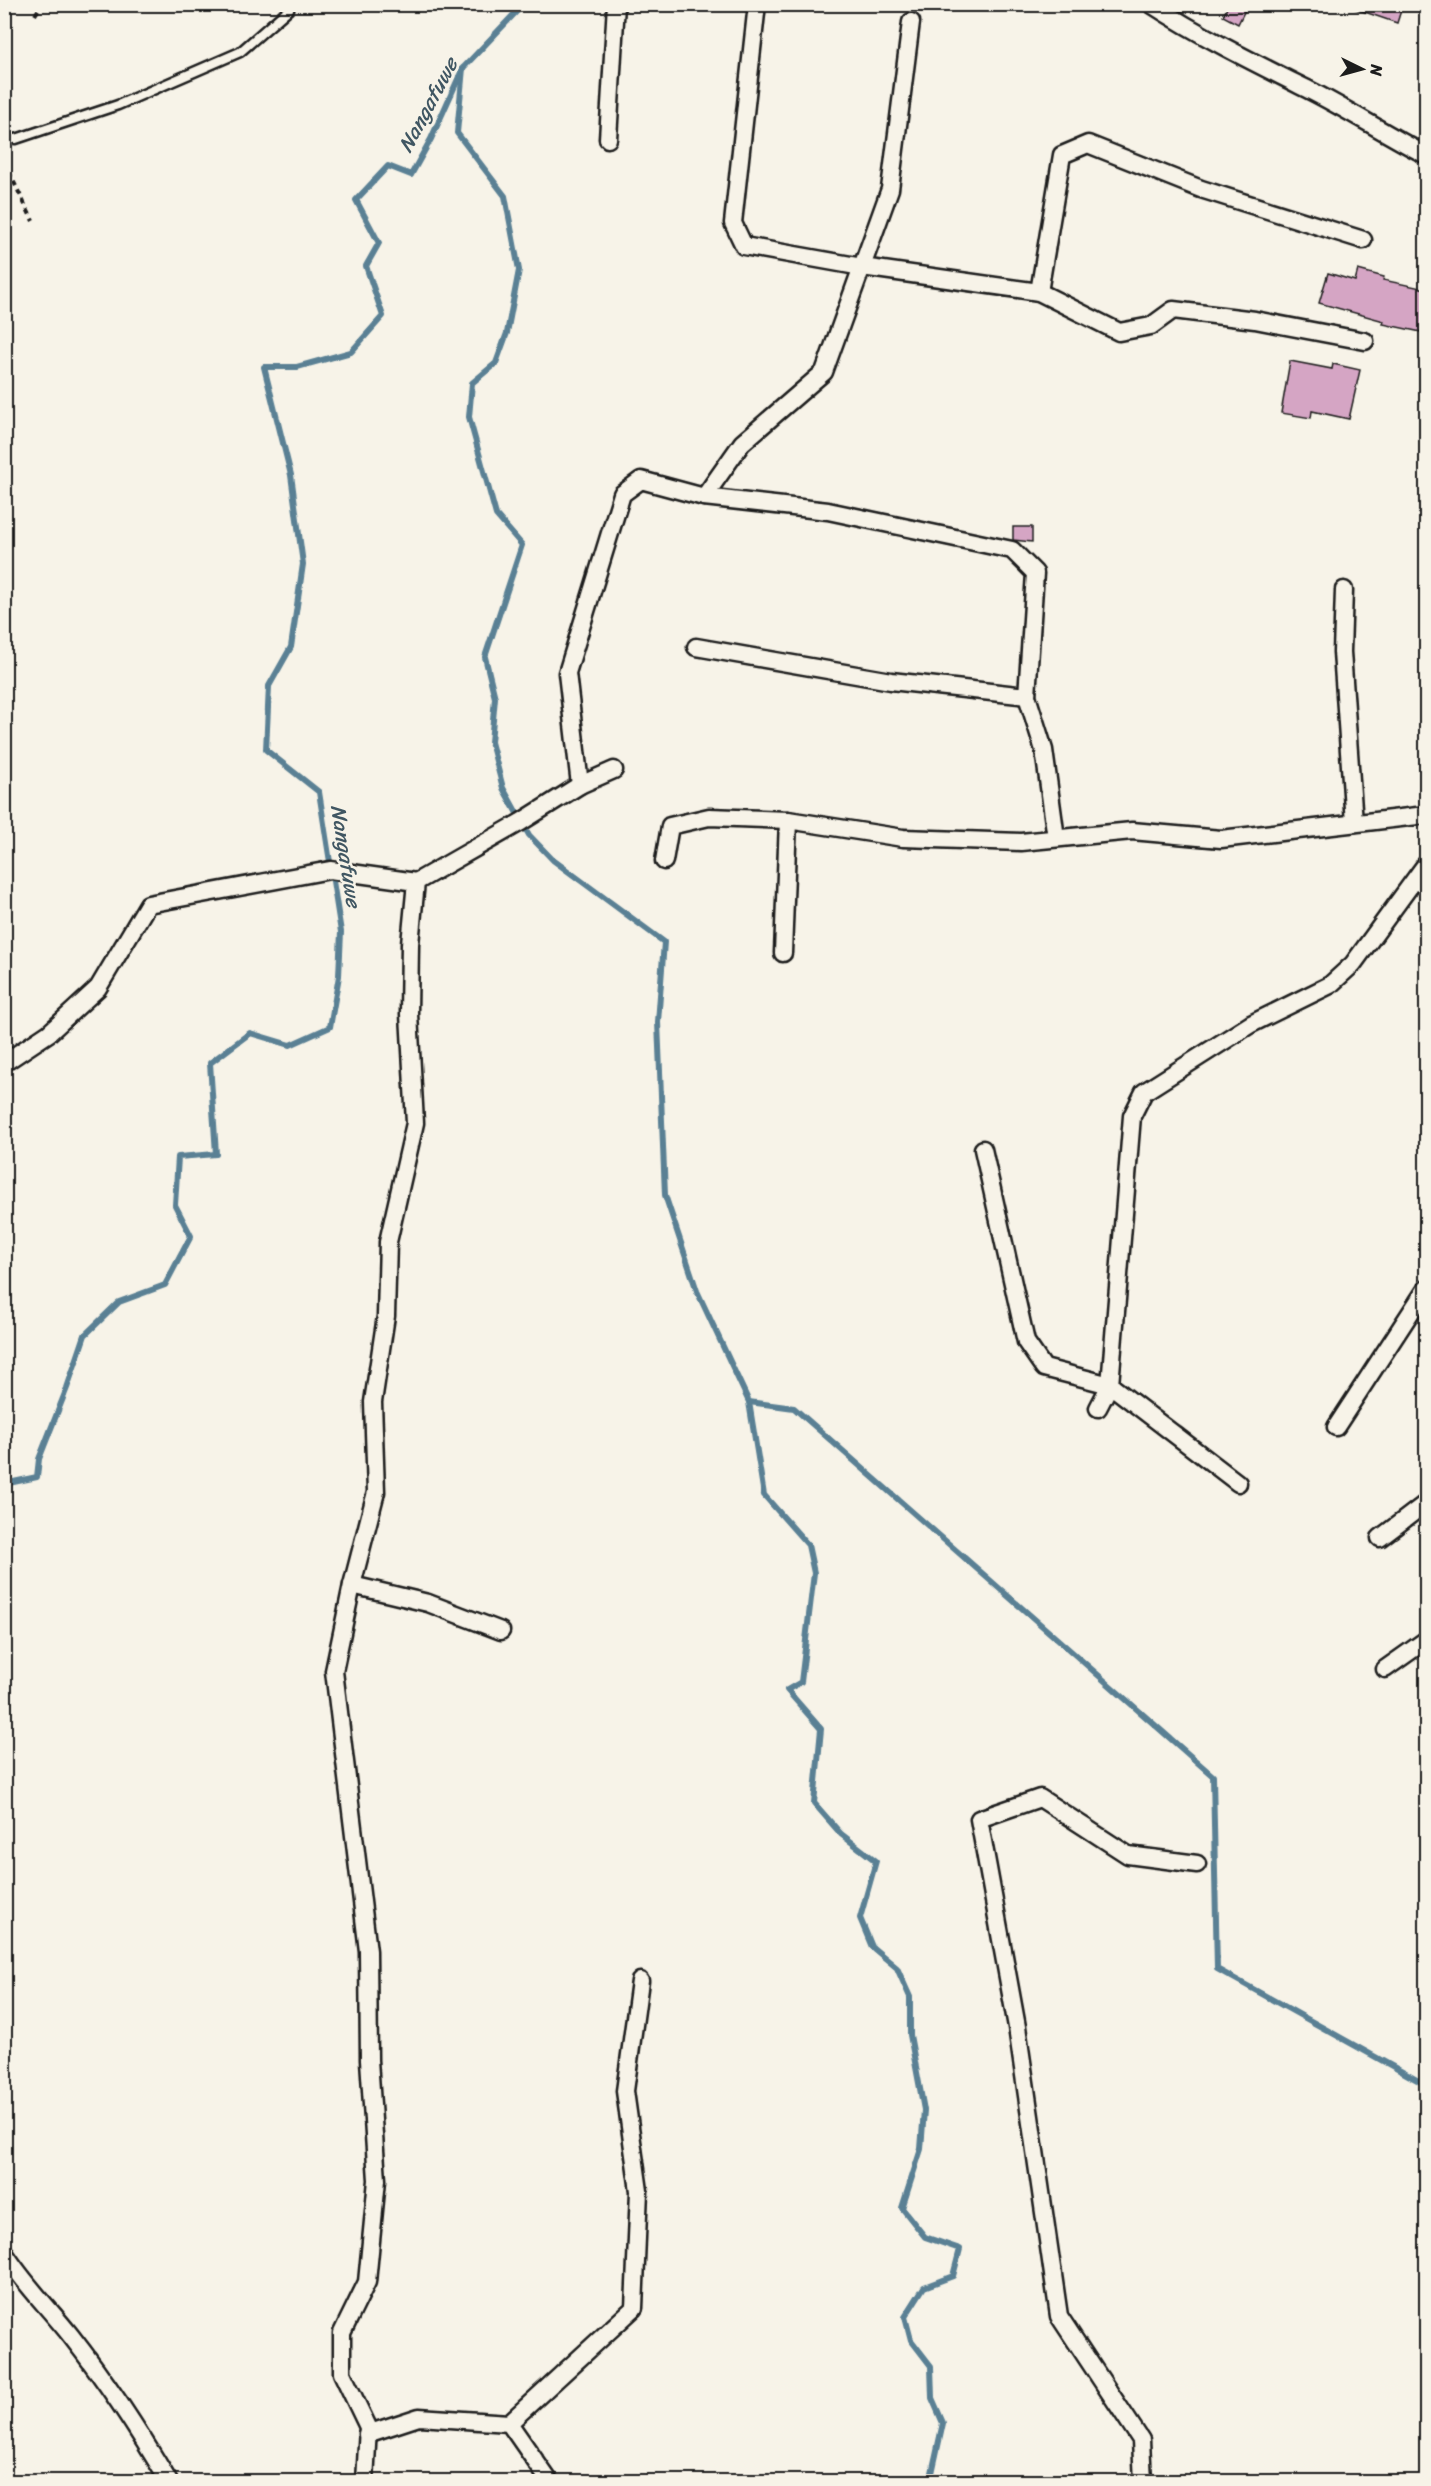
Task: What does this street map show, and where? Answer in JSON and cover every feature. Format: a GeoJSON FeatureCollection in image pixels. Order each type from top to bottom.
{"type":"FeatureCollection","features":[{"type":"Feature","properties":{"kind":"street"},"geometry":{"type":"LineString","coordinates":[[608,139],[616,4]]}},
{"type":"Feature","properties":{"kind":"street"},"geometry":{"type":"LineString","coordinates":[[757,4],[733,223],[744,246],[862,267],[1039,292],[1119,332],[1151,326],[1173,310],[1255,320],[1365,341]]}},
{"type":"Feature","properties":{"kind":"street"},"geometry":{"type":"LineString","coordinates":[[1151,4],[1198,34],[1310,91],[1426,155]]}},
{"type":"Feature","properties":{"kind":"street"},"geometry":{"type":"LineString","coordinates":[[704,497],[742,443],[824,372],[890,189],[911,22]]}},
{"type":"Feature","properties":{"kind":"street"},"geometry":{"type":"LineString","coordinates":[[1039,292],[1062,155],[1088,144],[1201,189],[1363,240]]}},
{"type":"Feature","properties":{"kind":"street"},"geometry":{"type":"LineString","coordinates":[[580,785],[567,673],[622,494],[641,480],[704,497],[828,511],[1012,550],[1035,573],[1027,696],[1044,750],[1056,838]]}},
{"type":"Feature","properties":{"kind":"street"},"geometry":{"type":"LineString","coordinates":[[1344,590],[1342,652],[1354,824]]}},
{"type":"Feature","properties":{"kind":"street"},"geometry":{"type":"LineString","coordinates":[[696,647],[891,681],[1027,696]]}},
{"type":"Feature","properties":{"kind":"street"},"geometry":{"type":"LineString","coordinates":[[4,1063],[49,1033],[98,988],[148,904],[330,870],[416,882],[521,822],[580,785],[614,770]]}},
{"type":"Feature","properties":{"kind":"street"},"geometry":{"type":"LineString","coordinates":[[664,861],[670,826],[709,818],[788,820],[903,838],[1021,842],[1132,831],[1221,840],[1426,814]]}},
{"type":"Feature","properties":{"kind":"street"},"geometry":{"type":"LineString","coordinates":[[783,953],[788,820]]}},
{"type":"Feature","properties":{"kind":"street"},"geometry":{"type":"LineString","coordinates":[[1098,1408],[1110,1385],[1132,1116],[1144,1092],[1251,1024],[1330,985],[1353,964],[1426,864]]}},
{"type":"Feature","properties":{"kind":"street"},"geometry":{"type":"LineString","coordinates":[[365,2481],[368,2427],[342,2373],[342,2333],[367,2282],[377,2180],[369,2060],[368,1951],[334,1671],[352,1585],[376,1492],[374,1402],[386,1316],[388,1242],[415,1124],[409,1014],[410,944],[416,882]]}},
{"type":"Feature","properties":{"kind":"street"},"geometry":{"type":"LineString","coordinates":[[983,1149],[1026,1342],[1044,1368],[1110,1385],[1238,1483]]}},
{"type":"Feature","properties":{"kind":"street"},"geometry":{"type":"LineString","coordinates":[[1336,1426],[1426,1289]]}},
{"type":"Feature","properties":{"kind":"street"},"geometry":{"type":"LineString","coordinates":[[1380,1538],[1426,1503]]}},
{"type":"Feature","properties":{"kind":"street"},"geometry":{"type":"LineString","coordinates":[[352,1585],[428,1603],[501,1631]]}},
{"type":"Feature","properties":{"kind":"street"},"geometry":{"type":"LineString","coordinates":[[1385,1669],[1426,1640]]}},
{"type":"Feature","properties":{"kind":"street"},"geometry":{"type":"LineString","coordinates":[[1143,2481],[1141,2440],[1059,2316],[1017,2027],[979,1819],[1040,1798],[1128,1855],[1197,1864]]}},
{"type":"Feature","properties":{"kind":"street"},"geometry":{"type":"LineString","coordinates":[[368,2434],[419,2417],[509,2423],[634,2308],[639,2191],[625,2091],[639,1981]]}},
{"type":"Feature","properties":{"kind":"street"},"geometry":{"type":"LineString","coordinates":[[4,2252],[71,2337],[127,2414],[169,2481]]}},
{"type":"Feature","properties":{"kind":"street"},"geometry":{"type":"LineString","coordinates":[[509,2423],[550,2481]]}},
{"type":"Feature","properties":{"kind":"lane"},"geometry":{"type":"LineString","coordinates":[[4,138],[16,139],[118,105],[240,52],[289,9],[291,4]]}},
{"type":"Feature","properties":{"kind":"path"},"geometry":{"type":"LineString","coordinates":[[35,15],[42,4]]}},
{"type":"Feature","properties":{"kind":"path"},"geometry":{"type":"LineString","coordinates":[[4,162],[33,221]]}},
{"type":"Feature","properties":{"kind":"building"},"geometry":{"type":"Polygon","coordinates":[[[1229,4],[1248,4],[1238,24],[1223,16],[1229,4]]]}},
{"type":"Feature","properties":{"kind":"building"},"geometry":{"type":"Polygon","coordinates":[[[1350,4],[1403,4],[1397,23],[1350,7],[1350,4]]]}},
{"type":"Feature","properties":{"kind":"building"},"geometry":{"type":"Polygon","coordinates":[[[1358,270],[1384,277],[1383,280],[1426,289],[1426,333],[1383,324],[1384,321],[1319,303],[1328,273],[1355,281],[1358,270]]]}},
{"type":"Feature","properties":{"kind":"building"},"geometry":{"type":"Polygon","coordinates":[[[1290,361],[1332,369],[1333,364],[1360,370],[1349,419],[1312,411],[1311,418],[1281,413],[1290,361]]]}},
{"type":"Feature","properties":{"kind":"building"},"geometry":{"type":"Polygon","coordinates":[[[1013,527],[1032,527],[1032,542],[1013,540],[1013,527]]]}},
{"type":"Feature","properties":{"kind":"waterway","name":"Nangafuwe"},"geometry":{"type":"LineString","coordinates":[[4,1484],[37,1477],[39,1459],[85,1335],[119,1302],[165,1285],[191,1236],[175,1205],[178,1157],[216,1154],[210,1063],[250,1033],[290,1045],[330,1027],[339,976],[341,932],[319,792],[266,750],[269,686],[291,647],[303,564],[291,475],[264,367],[297,367],[351,352],[383,316],[366,266],[379,243],[356,200],[388,166],[411,175],[431,139],[463,68],[518,10],[520,4]]}},
{"type":"Feature","properties":{"kind":"waterway"},"geometry":{"type":"LineString","coordinates":[[463,68],[457,133],[505,196],[519,270],[507,333],[496,363],[472,383],[469,417],[496,515],[522,545],[485,657],[495,698],[491,742],[503,788],[529,835],[553,860],[664,942],[658,1022],[665,1195],[697,1291],[749,1402],[764,1495],[808,1545],[814,1573],[801,1682],[787,1690],[821,1729],[814,1803],[841,1834],[876,1861],[860,1918],[872,1947],[897,1968],[910,1997],[910,2035],[924,2110],[921,2149],[902,2208],[925,2237],[960,2249],[953,2276],[924,2287],[905,2317],[911,2340],[931,2366],[932,2398],[943,2423],[930,2482]]}},
{"type":"Feature","properties":{"kind":"waterway"},"geometry":{"type":"LineString","coordinates":[[749,1402],[794,1408],[1213,1776],[1217,1969],[1426,2085]]}}]}
